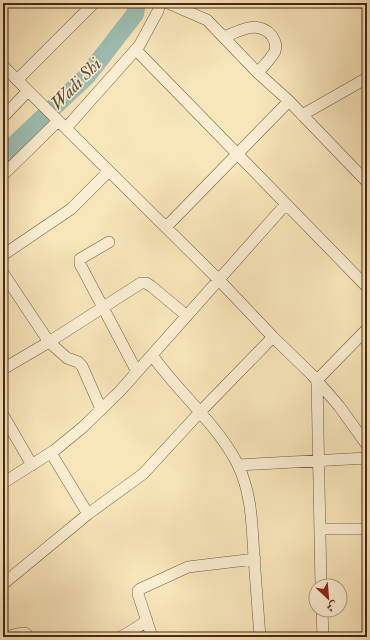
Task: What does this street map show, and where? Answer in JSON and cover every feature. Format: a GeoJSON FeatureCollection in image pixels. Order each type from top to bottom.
{"type":"FeatureCollection","features":[{"type":"Feature","properties":{"kind":"street"},"geometry":{"type":"LineString","coordinates":[[17,80],[94,3]]}},
{"type":"Feature","properties":{"kind":"street"},"geometry":{"type":"LineString","coordinates":[[3,175],[62,124],[136,50],[158,11],[160,3]]}},
{"type":"Feature","properties":{"kind":"street"},"geometry":{"type":"LineString","coordinates":[[168,3],[207,20],[258,73],[289,101],[367,182]]}},
{"type":"Feature","properties":{"kind":"street"},"geometry":{"type":"LineString","coordinates":[[224,37],[246,28],[259,27],[268,32],[276,41],[276,49],[258,73]]}},
{"type":"Feature","properties":{"kind":"street"},"geometry":{"type":"LineString","coordinates":[[136,50],[367,287]]}},
{"type":"Feature","properties":{"kind":"street"},"geometry":{"type":"LineString","coordinates":[[3,66],[220,280],[273,337],[317,380],[339,406],[367,445]]}},
{"type":"Feature","properties":{"kind":"street"},"geometry":{"type":"LineString","coordinates":[[302,115],[367,78]]}},
{"type":"Feature","properties":{"kind":"street"},"geometry":{"type":"LineString","coordinates":[[3,117],[31,94]]}},
{"type":"Feature","properties":{"kind":"street"},"geometry":{"type":"LineString","coordinates":[[166,227],[289,101]]}},
{"type":"Feature","properties":{"kind":"street"},"geometry":{"type":"LineString","coordinates":[[3,255],[71,209],[109,171]]}},
{"type":"Feature","properties":{"kind":"street"},"geometry":{"type":"LineString","coordinates":[[3,483],[51,453],[83,427],[102,409],[220,280],[286,204]]}},
{"type":"Feature","properties":{"kind":"street"},"geometry":{"type":"LineString","coordinates":[[109,242],[80,259],[79,262],[137,372]]}},
{"type":"Feature","properties":{"kind":"street"},"geometry":{"type":"LineString","coordinates":[[3,273],[49,342],[71,361],[78,362],[82,366],[102,409]]}},
{"type":"Feature","properties":{"kind":"street"},"geometry":{"type":"LineString","coordinates":[[3,369],[49,342],[137,285],[146,283],[187,316]]}},
{"type":"Feature","properties":{"kind":"street"},"geometry":{"type":"LineString","coordinates":[[322,578],[317,380],[367,329]]}},
{"type":"Feature","properties":{"kind":"street"},"geometry":{"type":"LineString","coordinates":[[3,584],[88,514],[143,474],[200,412],[273,337]]}},
{"type":"Feature","properties":{"kind":"street"},"geometry":{"type":"LineString","coordinates":[[152,355],[164,372],[200,412],[225,444],[238,465],[246,484],[252,514],[260,637]]}},
{"type":"Feature","properties":{"kind":"street"},"geometry":{"type":"LineString","coordinates":[[3,415],[32,465]]}},
{"type":"Feature","properties":{"kind":"street"},"geometry":{"type":"LineString","coordinates":[[51,453],[88,514]]}},
{"type":"Feature","properties":{"kind":"street"},"geometry":{"type":"LineString","coordinates":[[238,465],[367,458]]}},
{"type":"Feature","properties":{"kind":"street"},"geometry":{"type":"LineString","coordinates":[[320,529],[367,529]]}},
{"type":"Feature","properties":{"kind":"street"},"geometry":{"type":"LineString","coordinates":[[152,637],[138,594],[140,589],[188,567],[255,559]]}},
{"type":"Feature","properties":{"kind":"street"},"geometry":{"type":"LineString","coordinates":[[322,618],[323,637]]}},
{"type":"Feature","properties":{"kind":"street"},"geometry":{"type":"LineString","coordinates":[[121,637],[147,621]]}},
{"type":"Feature","properties":{"kind":"street"},"geometry":{"type":"LineString","coordinates":[[5,637],[25,633],[29,637]]}},
{"type":"Feature","properties":{"kind":"waterway","name":"Wadi Shi"},"geometry":{"type":"LineString","coordinates":[[3,155],[87,76],[135,14],[137,3]]}}]}
